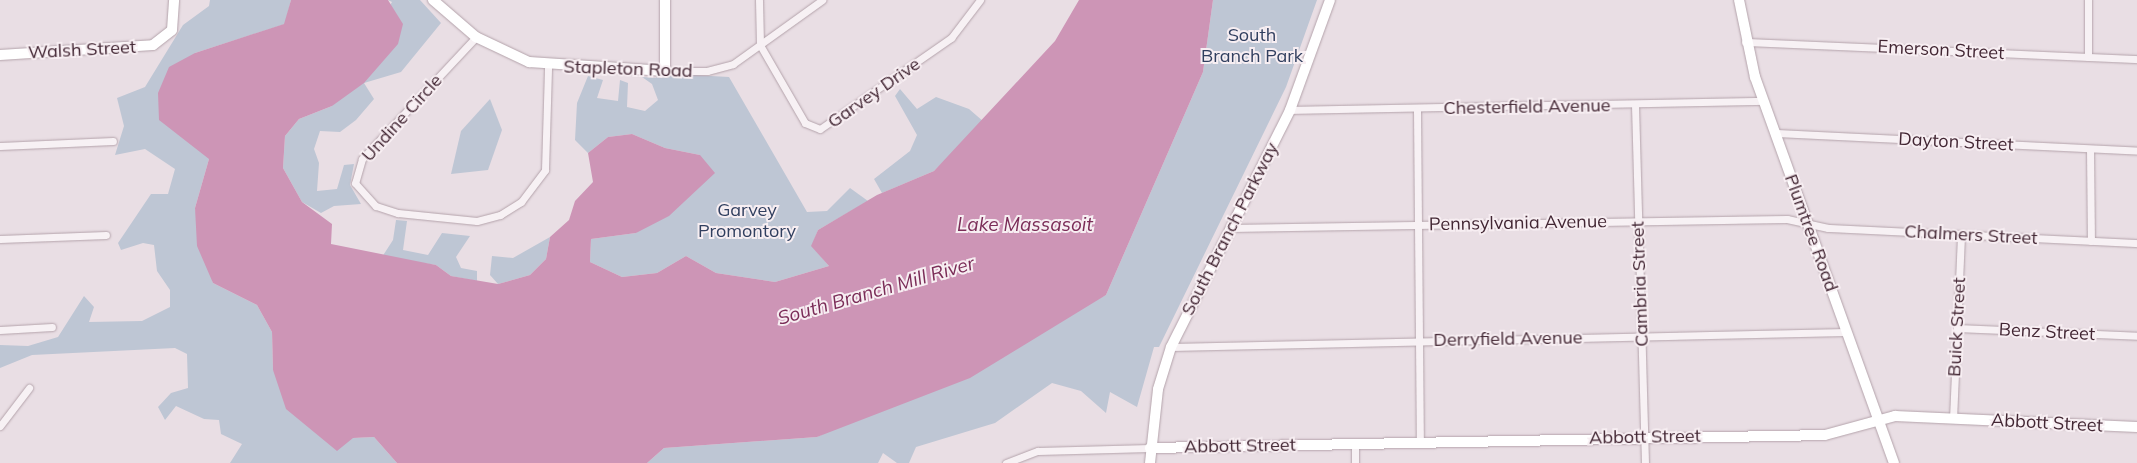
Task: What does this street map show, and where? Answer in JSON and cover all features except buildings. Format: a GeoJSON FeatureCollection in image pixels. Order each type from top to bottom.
{"type":"FeatureCollection","features":[{"type":"Feature","properties":{"kind":"street","name":"Walsh Street"},"geometry":{"type":"LineString","coordinates":[[0,55],[141,47],[163,40],[173,27],[174,0]]}},
{"type":"Feature","properties":{"kind":"street","name":"Stapleton Road"},"geometry":{"type":"LineString","coordinates":[[433,0],[476,37],[513,57],[548,66],[665,71],[719,69],[760,45],[822,0]]}},
{"type":"Feature","properties":{"kind":"street"},"geometry":{"type":"LineString","coordinates":[[664,0],[665,71]]}},
{"type":"Feature","properties":{"kind":"street"},"geometry":{"type":"LineString","coordinates":[[758,0],[760,45]]}},
{"type":"Feature","properties":{"kind":"street","name":"Garvey Drive"},"geometry":{"type":"LineString","coordinates":[[760,45],[805,122],[824,129],[951,38],[980,0]]}},
{"type":"Feature","properties":{"kind":"street","name":"South Branch Parkway"},"geometry":{"type":"LineString","coordinates":[[1150,463],[1150,448],[1158,388],[1171,347],[1290,110],[1330,0]]}},
{"type":"Feature","properties":{"kind":"street","name":"Plumtree Road"},"geometry":{"type":"LineString","coordinates":[[1739,0],[1745,42],[1764,101],[1806,223],[1894,463]]}},
{"type":"Feature","properties":{"kind":"street"},"geometry":{"type":"LineString","coordinates":[[2088,0],[2088,57]]}},
{"type":"Feature","properties":{"kind":"street","name":"Undine Circle"},"geometry":{"type":"LineString","coordinates":[[476,37],[362,160],[355,183],[376,206],[398,213],[477,221],[500,216],[522,202],[545,170],[548,66]]}},
{"type":"Feature","properties":{"kind":"street","name":"Emerson Street"},"geometry":{"type":"LineString","coordinates":[[1745,42],[2137,59]]}},
{"type":"Feature","properties":{"kind":"street","name":"Chesterfield Avenue"},"geometry":{"type":"LineString","coordinates":[[1290,110],[1417,110],[1764,101]]}},
{"type":"Feature","properties":{"kind":"street","name":"Cambria Street"},"geometry":{"type":"LineString","coordinates":[[1635,105],[1644,463]]}},
{"type":"Feature","properties":{"kind":"street"},"geometry":{"type":"LineString","coordinates":[[1417,110],[1422,341],[1420,442]]}},
{"type":"Feature","properties":{"kind":"street","name":"Dayton Street"},"geometry":{"type":"LineString","coordinates":[[1775,133],[2137,151]]}},
{"type":"Feature","properties":{"kind":"street"},"geometry":{"type":"LineString","coordinates":[[0,146],[113,141]]}},
{"type":"Feature","properties":{"kind":"street"},"geometry":{"type":"LineString","coordinates":[[2090,149],[2091,241]]}},
{"type":"Feature","properties":{"kind":"street","name":"Pennsylvania Avenue"},"geometry":{"type":"LineString","coordinates":[[1230,228],[1787,219],[1806,223]]}},
{"type":"Feature","properties":{"kind":"street","name":"Chalmers Street"},"geometry":{"type":"LineString","coordinates":[[1806,223],[1828,228],[2137,243]]}},
{"type":"Feature","properties":{"kind":"street"},"geometry":{"type":"LineString","coordinates":[[0,239],[106,235]]}},
{"type":"Feature","properties":{"kind":"street","name":"Buick Street"},"geometry":{"type":"LineString","coordinates":[[1953,419],[1961,235]]}},
{"type":"Feature","properties":{"kind":"street"},"geometry":{"type":"LineString","coordinates":[[0,330],[52,327]]}},
{"type":"Feature","properties":{"kind":"street","name":"Benz Street"},"geometry":{"type":"LineString","coordinates":[[1957,328],[2137,336]]}},
{"type":"Feature","properties":{"kind":"street","name":"Derryfield Avenue"},"geometry":{"type":"LineString","coordinates":[[1171,347],[1846,332]]}},
{"type":"Feature","properties":{"kind":"street"},"geometry":{"type":"LineString","coordinates":[[0,426],[29,388]]}},
{"type":"Feature","properties":{"kind":"street","name":"Abbott Street"},"geometry":{"type":"LineString","coordinates":[[1150,448],[1825,435],[1879,422],[1895,416],[2137,427]]}},
{"type":"Feature","properties":{"kind":"street"},"geometry":{"type":"LineString","coordinates":[[1355,443],[1355,463]]}},
{"type":"Feature","properties":{"kind":"street"},"geometry":{"type":"LineString","coordinates":[[1006,463],[1038,451],[1150,448]]}},
{"type":"Feature","properties":{"kind":"green space"},"geometry":{"type":"Polygon","coordinates":[[[210,0],[291,0],[285,24],[195,53],[209,159],[195,208],[213,283],[257,305],[272,332],[273,370],[353,438],[374,437],[397,463],[230,463],[242,444],[221,434],[219,420],[204,419],[176,406],[165,420],[158,407],[171,393],[188,388],[187,354],[175,348],[32,355],[0,368],[0,345],[28,346],[58,337],[84,296],[94,307],[89,322],[142,321],[170,307],[170,290],[157,271],[154,245],[143,243],[121,250],[118,243],[151,194],[168,194],[175,169],[145,149],[115,155],[124,126],[117,98],[145,87],[183,25],[209,6],[210,0]]]}},
{"type":"Feature","properties":{"kind":"green space"},"geometry":{"type":"Polygon","coordinates":[[[388,0],[420,0],[441,23],[401,72],[364,83],[374,99],[356,120],[340,132],[320,131],[314,149],[319,163],[317,191],[337,189],[344,165],[354,164],[350,185],[361,204],[334,206],[321,213],[302,202],[283,168],[285,136],[299,119],[332,106],[392,2],[388,0]]]}},
{"type":"Feature","properties":{"kind":"green space","name":"South Branch Park"},"geometry":{"type":"Polygon","coordinates":[[[1213,0],[1317,0],[1286,87],[1159,347],[1154,347],[1137,407],[1110,392],[1106,413],[1081,391],[1052,383],[995,423],[916,447],[909,463],[897,463],[883,453],[878,463],[647,463],[664,448],[817,437],[1106,295],[1203,72],[1213,0]]]}},
{"type":"Feature","properties":{"kind":"green space","name":"Garvey Promontory"},"geometry":{"type":"Polygon","coordinates":[[[656,73],[729,77],[807,212],[827,211],[850,188],[868,201],[818,230],[812,246],[829,266],[775,282],[716,273],[686,256],[657,273],[622,277],[590,262],[591,239],[636,233],[700,155],[665,148],[632,134],[608,137],[588,153],[575,140],[577,103],[588,76],[603,80],[597,98],[618,101],[620,80],[628,83],[627,107],[645,111],[658,100],[652,84],[642,77],[656,78],[656,73]]]}},
{"type":"Feature","properties":{"kind":"green space"},"geometry":{"type":"Polygon","coordinates":[[[900,89],[917,109],[936,97],[969,109],[984,122],[934,171],[882,193],[874,179],[910,151],[917,135],[895,96],[900,89]]]}},
{"type":"Feature","properties":{"kind":"green space"},"geometry":{"type":"Polygon","coordinates":[[[490,99],[502,130],[488,170],[451,174],[461,131],[490,99]]]}},
{"type":"Feature","properties":{"kind":"green space"},"geometry":{"type":"Polygon","coordinates":[[[396,220],[407,221],[403,250],[428,255],[442,233],[470,236],[456,257],[461,268],[477,271],[477,281],[451,276],[436,265],[382,257],[393,240],[396,220]]]}},
{"type":"Feature","properties":{"kind":"green space"},"geometry":{"type":"Polygon","coordinates":[[[550,237],[546,259],[530,275],[498,284],[490,275],[492,256],[513,258],[550,237]]]}},
{"type":"Feature","properties":{"kind":"water","name":"Lake Massasoit"},"geometry":{"type":"Polygon","coordinates":[[[291,0],[388,0],[403,24],[398,44],[364,83],[332,106],[299,119],[285,136],[283,168],[302,202],[332,224],[331,244],[436,265],[451,276],[498,284],[530,275],[546,259],[550,237],[569,220],[575,201],[593,182],[588,153],[608,137],[632,134],[665,148],[700,155],[715,173],[669,216],[636,233],[591,239],[590,262],[622,277],[657,273],[686,256],[716,273],[775,282],[829,266],[811,246],[818,230],[877,195],[934,171],[1055,41],[1079,0],[1213,0],[1203,72],[1106,295],[970,378],[817,437],[664,448],[647,463],[397,463],[374,437],[353,438],[337,451],[286,409],[273,370],[272,332],[257,305],[213,283],[197,246],[195,208],[209,159],[159,120],[158,93],[169,67],[195,53],[284,24],[291,0]]]}},
{"type":"Feature","properties":{"kind":"water label","name":"South Branch Mill River"},"geometry":{"type":"Point","coordinates":[876,291]}}]}
